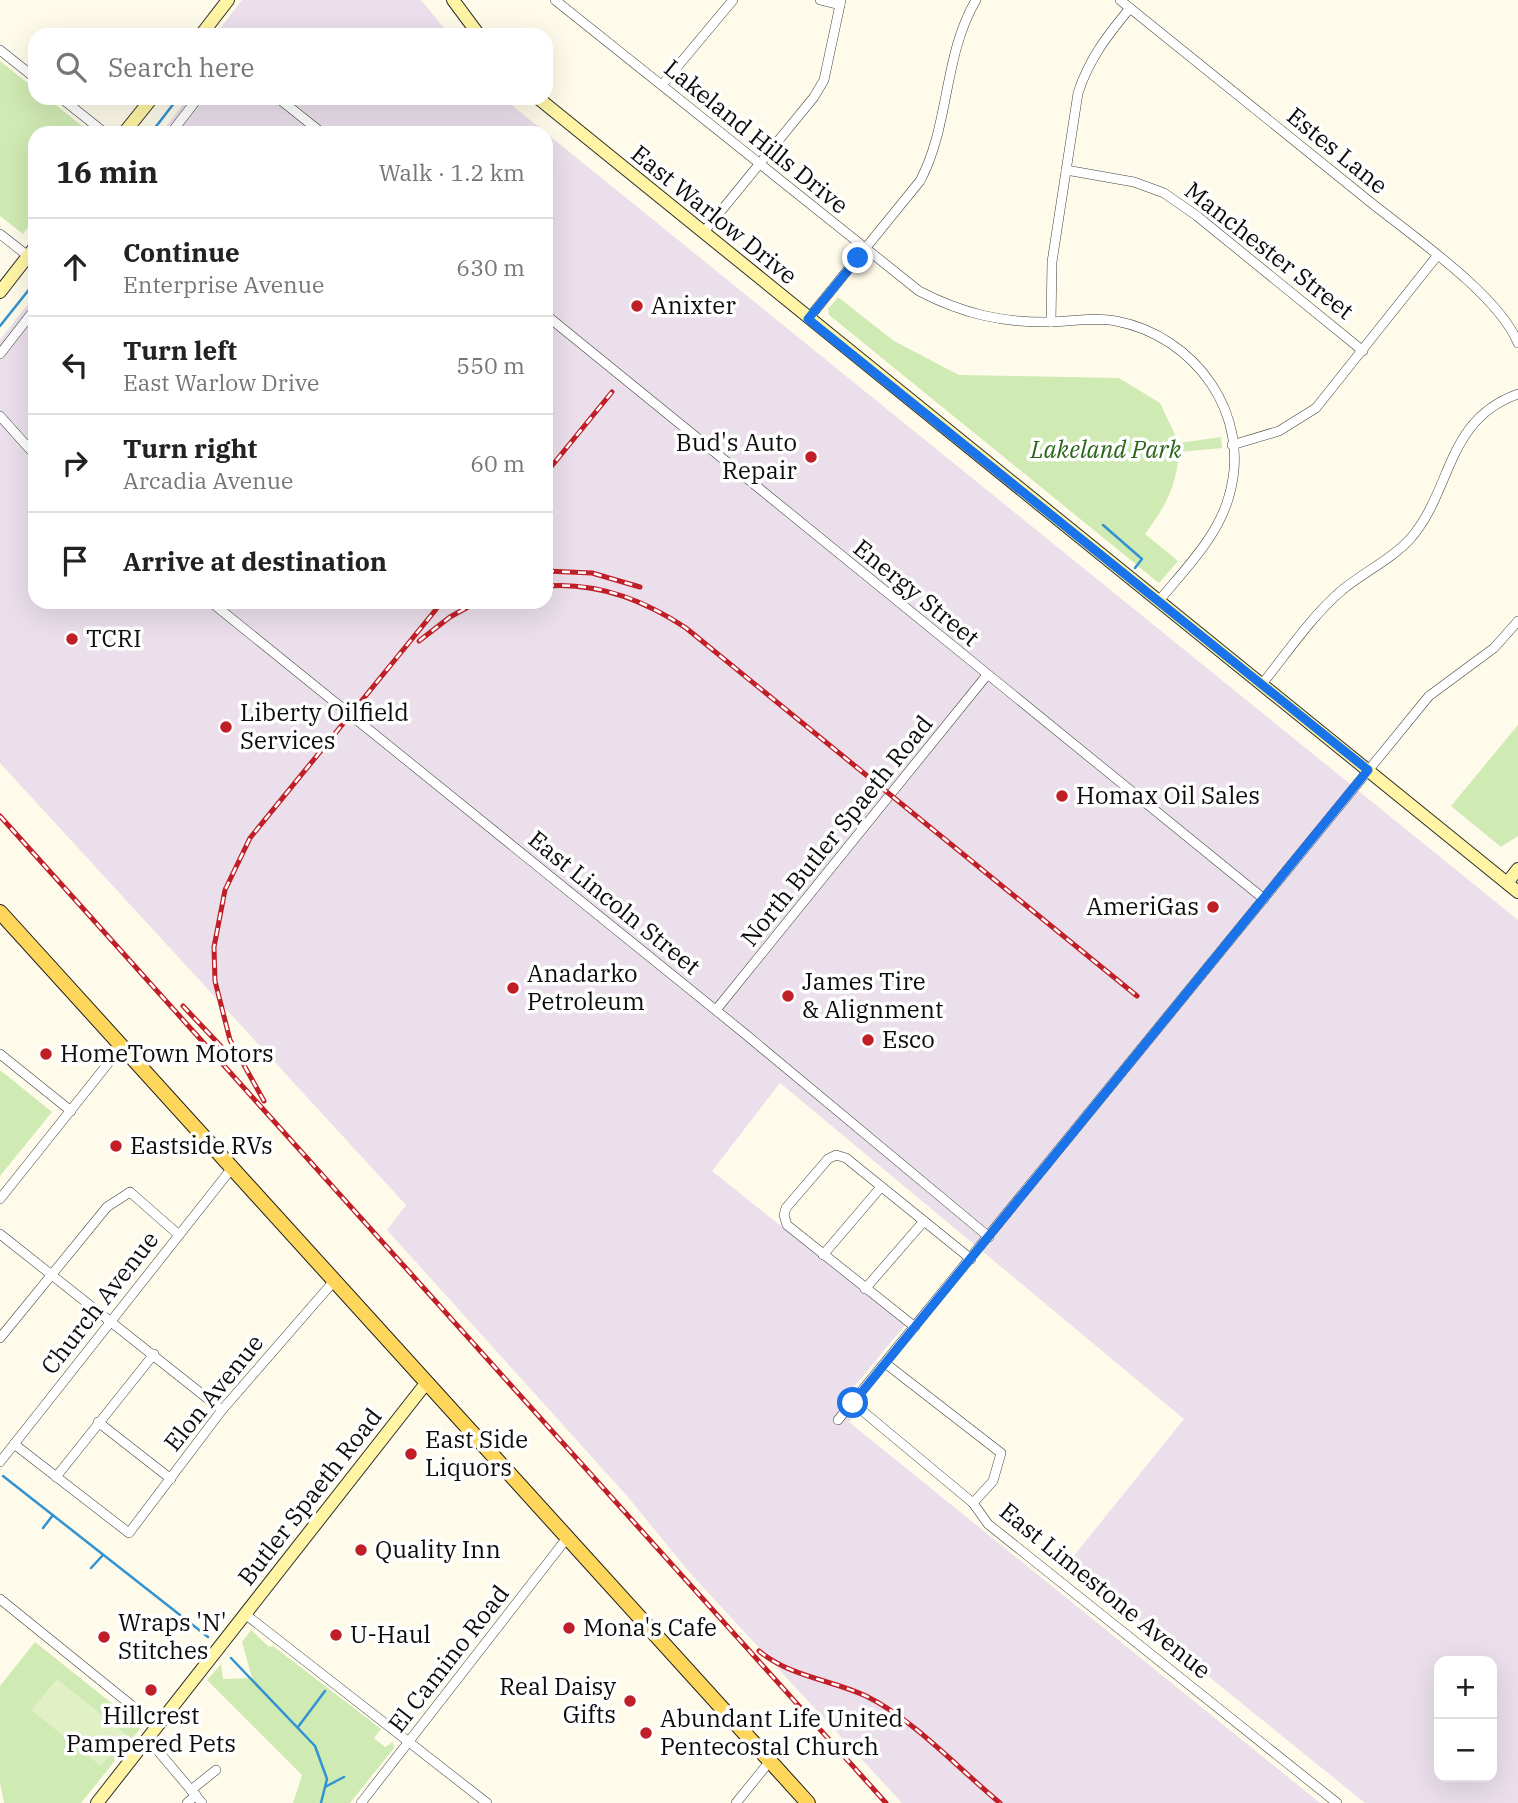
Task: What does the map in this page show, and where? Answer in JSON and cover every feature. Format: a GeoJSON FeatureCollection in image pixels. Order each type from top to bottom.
{"type":"FeatureCollection","features":[{"type":"Feature","properties":{"kind":"main road"},"geometry":{"type":"LineString","coordinates":[[0,912],[808,1803]]}},
{"type":"Feature","properties":{"kind":"street"},"geometry":{"type":"LineString","coordinates":[[206,28],[228,0]]}},
{"type":"Feature","properties":{"kind":"street"},"geometry":{"type":"LineString","coordinates":[[453,0],[474,28]]}},
{"type":"Feature","properties":{"kind":"street","name":"Lakeland Hills Drive"},"geometry":{"type":"LineString","coordinates":[[555,0],[919,291],[947,306],[1003,321],[1114,321],[1144,328],[1170,341],[1193,360],[1213,384],[1227,414],[1234,470],[1229,497],[1206,543],[1158,602]]}},
{"type":"Feature","properties":{"kind":"street"},"geometry":{"type":"LineString","coordinates":[[565,8],[571,0]]}},
{"type":"Feature","properties":{"kind":"street"},"geometry":{"type":"LineString","coordinates":[[662,85],[733,0]]}},
{"type":"Feature","properties":{"kind":"street"},"geometry":{"type":"LineString","coordinates":[[703,233],[814,97],[824,80],[840,3],[820,0]]}},
{"type":"Feature","properties":{"kind":"street"},"geometry":{"type":"LineString","coordinates":[[808,319],[920,181],[929,164],[954,51],[976,0]]}},
{"type":"Feature","properties":{"kind":"street","name":"Estes Lane"},"geometry":{"type":"LineString","coordinates":[[1120,0],[1437,256],[1490,303],[1513,329],[1518,343]]}},
{"type":"Feature","properties":{"kind":"street"},"geometry":{"type":"LineString","coordinates":[[1051,322],[1052,261],[1078,93],[1086,67],[1130,8]]}},
{"type":"Feature","properties":{"kind":"street"},"geometry":{"type":"LineString","coordinates":[[0,50],[28,72]]}},
{"type":"Feature","properties":{"kind":"street"},"geometry":{"type":"LineString","coordinates":[[70,105],[96,126]]}},
{"type":"Feature","properties":{"kind":"street"},"geometry":{"type":"LineString","coordinates":[[130,126],[146,105]]}},
{"type":"Feature","properties":{"kind":"street"},"geometry":{"type":"LineString","coordinates":[[176,126],[193,105]]}},
{"type":"Feature","properties":{"kind":"street"},"geometry":{"type":"LineString","coordinates":[[287,105],[313,126]]}},
{"type":"Feature","properties":{"kind":"street","name":"East Warlow Drive"},"geometry":{"type":"LineString","coordinates":[[547,105],[1518,892]]}},
{"type":"Feature","properties":{"kind":"street","name":"Manchester Street"},"geometry":{"type":"LineString","coordinates":[[1066,170],[1134,182],[1164,193],[1197,216],[1363,351]]}},
{"type":"Feature","properties":{"kind":"street"},"geometry":{"type":"LineString","coordinates":[[0,234],[28,249]]}},
{"type":"Feature","properties":{"kind":"street"},"geometry":{"type":"LineString","coordinates":[[0,292],[28,255]]}},
{"type":"Feature","properties":{"kind":"street"},"geometry":{"type":"LineString","coordinates":[[1232,445],[1279,431],[1316,408],[1437,256]]}},
{"type":"Feature","properties":{"kind":"street"},"geometry":{"type":"LineString","coordinates":[[0,354],[28,318]]}},
{"type":"Feature","properties":{"kind":"street","name":"Energy Street"},"geometry":{"type":"LineString","coordinates":[[553,321],[1264,899]]}},
{"type":"Feature","properties":{"kind":"street"},"geometry":{"type":"LineString","coordinates":[[1262,684],[1326,605],[1408,541],[1430,508],[1464,434],[1490,408],[1518,394]]}},
{"type":"Feature","properties":{"kind":"street"},"geometry":{"type":"LineString","coordinates":[[0,416],[28,448]]}},
{"type":"Feature","properties":{"kind":"street","name":"East Lincoln Street"},"geometry":{"type":"LineString","coordinates":[[220,609],[716,1010],[989,1237]]}},
{"type":"Feature","properties":{"kind":"street"},"geometry":{"type":"LineString","coordinates":[[838,1420],[1429,696],[1494,648],[1518,621]]}},
{"type":"Feature","properties":{"kind":"street","name":"North Butler Spaeth Road"},"geometry":{"type":"LineString","coordinates":[[716,1010],[987,675]]}},
{"type":"Feature","properties":{"kind":"street"},"geometry":{"type":"LineString","coordinates":[[1507,883],[1518,869]]}},
{"type":"Feature","properties":{"kind":"street"},"geometry":{"type":"LineString","coordinates":[[0,1199],[122,1046]]}},
{"type":"Feature","properties":{"kind":"street"},"geometry":{"type":"LineString","coordinates":[[0,1054],[71,1111]]}},
{"type":"Feature","properties":{"kind":"street"},"geometry":{"type":"LineString","coordinates":[[915,1327],[787,1225],[784,1215],[828,1159],[836,1156],[846,1158],[971,1259]]}},
{"type":"Feature","properties":{"kind":"street","name":"Church Avenue"},"geometry":{"type":"LineString","coordinates":[[0,1462],[232,1168]]}},
{"type":"Feature","properties":{"kind":"street"},"geometry":{"type":"LineString","coordinates":[[823,1255],[881,1187]]}},
{"type":"Feature","properties":{"kind":"street"},"geometry":{"type":"LineString","coordinates":[[0,1338],[107,1207],[130,1192],[179,1235]]}},
{"type":"Feature","properties":{"kind":"street"},"geometry":{"type":"LineString","coordinates":[[865,1289],[923,1221]]}},
{"type":"Feature","properties":{"kind":"street"},"geometry":{"type":"LineString","coordinates":[[0,1234],[222,1410]]}},
{"type":"Feature","properties":{"kind":"street","name":"Elon Avenue"},"geometry":{"type":"LineString","coordinates":[[56,1477],[129,1533],[222,1410],[334,1281]]}},
{"type":"Feature","properties":{"kind":"street"},"geometry":{"type":"LineString","coordinates":[[14,1444],[56,1477],[154,1354]]}},
{"type":"Feature","properties":{"kind":"street"},"geometry":{"type":"LineString","coordinates":[[885,1363],[1001,1453],[993,1481],[973,1503]]}},
{"type":"Feature","properties":{"kind":"street","name":"Butler Spaeth Road"},"geometry":{"type":"LineString","coordinates":[[97,1803],[427,1382]]}},
{"type":"Feature","properties":{"kind":"street","name":"East Limestone Avenue"},"geometry":{"type":"LineString","coordinates":[[853,1403],[973,1503],[988,1524],[1337,1803]]}},
{"type":"Feature","properties":{"kind":"street"},"geometry":{"type":"LineString","coordinates":[[98,1422],[171,1479]]}},
{"type":"Feature","properties":{"kind":"street","name":"El Camino Road"},"geometry":{"type":"LineString","coordinates":[[361,1803],[567,1538]]}},
{"type":"Feature","properties":{"kind":"street"},"geometry":{"type":"LineString","coordinates":[[0,1599],[157,1726]]}},
{"type":"Feature","properties":{"kind":"street"},"geometry":{"type":"LineString","coordinates":[[244,1614],[487,1803]]}},
{"type":"Feature","properties":{"kind":"street"},"geometry":{"type":"LineString","coordinates":[[147,1738],[196,1796]]}},
{"type":"Feature","properties":{"kind":"street"},"geometry":{"type":"LineString","coordinates":[[736,1803],[770,1761]]}},
{"type":"Feature","properties":{"kind":"street"},"geometry":{"type":"LineString","coordinates":[[187,1803],[196,1796],[216,1770]]}},
{"type":"Feature","properties":{"kind":"shaded area"},"geometry":{"type":"Polygon","coordinates":[[[242,0],[421,0],[444,28],[220,28],[242,0]]]}},
{"type":"Feature","properties":{"kind":"shaded area"},"geometry":{"type":"Polygon","coordinates":[[[183,105],[512,105],[537,126],[166,126],[183,105]]]}},
{"type":"Feature","properties":{"kind":"shaded area"},"geometry":{"type":"Polygon","coordinates":[[[553,139],[1518,920],[1518,1803],[1365,1803],[1068,1563],[1184,1419],[780,1083],[712,1171],[905,1325],[852,1389],[865,1401],[849,1422],[1320,1803],[902,1803],[690,1573],[627,1496],[387,1230],[406,1205],[0,763],[0,340],[28,304],[28,609],[553,609],[553,139]]]}},
{"type":"Feature","properties":{"kind":"green space"},"geometry":{"type":"Polygon","coordinates":[[[0,61],[28,83],[28,105],[56,105],[82,126],[28,126],[28,227],[23,234],[0,216],[0,61]]]}},
{"type":"Feature","properties":{"kind":"green space","name":"Lakeland Park"},"geometry":{"type":"Polygon","coordinates":[[[838,297],[894,341],[959,375],[1119,378],[1160,403],[1179,443],[1221,437],[1222,448],[1179,452],[1169,496],[1145,534],[1178,561],[1159,583],[829,315],[828,309],[838,297]]]}},
{"type":"Feature","properties":{"kind":"green space"},"geometry":{"type":"Polygon","coordinates":[[[1518,725],[1518,836],[1501,847],[1451,806],[1518,725]]]}},
{"type":"Feature","properties":{"kind":"green space"},"geometry":{"type":"Polygon","coordinates":[[[0,1070],[52,1112],[0,1176],[0,1070]]]}},
{"type":"Feature","properties":{"kind":"green space"},"geometry":{"type":"Polygon","coordinates":[[[251,1630],[269,1647],[273,1646],[381,1729],[374,1738],[385,1747],[393,1742],[394,1748],[350,1803],[293,1803],[302,1775],[207,1680],[221,1664],[223,1679],[252,1678],[242,1642],[251,1630]]]}},
{"type":"Feature","properties":{"kind":"green space"},"geometry":{"type":"Polygon","coordinates":[[[35,1642],[139,1725],[140,1729],[81,1803],[4,1803],[0,1783],[0,1686],[35,1642]]]}},
{"type":"Feature","properties":{"kind":"green space"},"geometry":{"type":"Polygon","coordinates":[[[57,1679],[127,1735],[101,1766],[31,1710],[57,1679]]]}},
{"type":"Feature","properties":{"kind":"waterway"},"geometry":{"type":"LineString","coordinates":[[156,126],[173,105]]}},
{"type":"Feature","properties":{"kind":"waterway"},"geometry":{"type":"LineString","coordinates":[[0,326],[28,291]]}},
{"type":"Feature","properties":{"kind":"waterway"},"geometry":{"type":"LineString","coordinates":[[1103,525],[1142,559],[1135,568]]}},
{"type":"Feature","properties":{"kind":"waterway"},"geometry":{"type":"LineString","coordinates":[[3,1476],[208,1637]]}},
{"type":"Feature","properties":{"kind":"waterway"},"geometry":{"type":"LineString","coordinates":[[43,1528],[53,1515]]}},
{"type":"Feature","properties":{"kind":"waterway"},"geometry":{"type":"LineString","coordinates":[[91,1568],[103,1555]]}},
{"type":"Feature","properties":{"kind":"waterway"},"geometry":{"type":"LineString","coordinates":[[231,1658],[315,1746],[327,1779],[321,1803]]}},
{"type":"Feature","properties":{"kind":"waterway"},"geometry":{"type":"LineString","coordinates":[[298,1727],[325,1691]]}},
{"type":"Feature","properties":{"kind":"waterway"},"geometry":{"type":"LineString","coordinates":[[325,1787],[344,1777]]}},
{"type":"Feature","properties":{"kind":"railway"},"geometry":{"type":"LineString","coordinates":[[553,464],[612,392]]}},
{"type":"Feature","properties":{"kind":"railway"},"geometry":{"type":"LineString","coordinates":[[553,571],[592,573],[640,587]]}},
{"type":"Feature","properties":{"kind":"railway"},"geometry":{"type":"LineString","coordinates":[[553,586],[584,587],[620,595],[654,609],[686,628],[1137,996]]}},
{"type":"Feature","properties":{"kind":"railway"},"geometry":{"type":"LineString","coordinates":[[264,1101],[230,1040],[215,981],[214,947],[225,890],[250,838],[436,609]]}},
{"type":"Feature","properties":{"kind":"railway"},"geometry":{"type":"LineString","coordinates":[[419,641],[464,609]]}},
{"type":"Feature","properties":{"kind":"railway"},"geometry":{"type":"LineString","coordinates":[[0,816],[886,1803]]}},
{"type":"Feature","properties":{"kind":"railway"},"geometry":{"type":"LineString","coordinates":[[183,1006],[233,1059]]}},
{"type":"Feature","properties":{"kind":"railway"},"geometry":{"type":"LineString","coordinates":[[759,1651],[784,1667],[852,1690],[884,1706],[918,1731],[1000,1803]]}},
{"type":"Feature","properties":{"kind":"place","name":"Anixter"},"geometry":{"type":"Point","coordinates":[637,306]}},
{"type":"Feature","properties":{"kind":"place","name":"Bud's Auto Repair"},"geometry":{"type":"Point","coordinates":[811,457]}},
{"type":"Feature","properties":{"kind":"place","name":"TCRI"},"geometry":{"type":"Point","coordinates":[72,639]}},
{"type":"Feature","properties":{"kind":"place","name":"Liberty Oilfield Services"},"geometry":{"type":"Point","coordinates":[226,727]}},
{"type":"Feature","properties":{"kind":"place","name":"Homax Oil Sales"},"geometry":{"type":"Point","coordinates":[1062,796]}},
{"type":"Feature","properties":{"kind":"place","name":"AmeriGas"},"geometry":{"type":"Point","coordinates":[1213,907]}},
{"type":"Feature","properties":{"kind":"place","name":"Anadarko Petroleum"},"geometry":{"type":"Point","coordinates":[513,988]}},
{"type":"Feature","properties":{"kind":"place","name":"James Tire & Alignment"},"geometry":{"type":"Point","coordinates":[788,996]}},
{"type":"Feature","properties":{"kind":"place","name":"Esco"},"geometry":{"type":"Point","coordinates":[868,1040]}},
{"type":"Feature","properties":{"kind":"place","name":"HomeTown Motors"},"geometry":{"type":"Point","coordinates":[46,1054]}},
{"type":"Feature","properties":{"kind":"place","name":"Eastside RVs"},"geometry":{"type":"Point","coordinates":[116,1146]}},
{"type":"Feature","properties":{"kind":"place","name":"East Side Liquors"},"geometry":{"type":"Point","coordinates":[411,1454]}},
{"type":"Feature","properties":{"kind":"place","name":"Quality Inn"},"geometry":{"type":"Point","coordinates":[361,1550]}},
{"type":"Feature","properties":{"kind":"place","name":"Mona's Cafe"},"geometry":{"type":"Point","coordinates":[569,1628]}},
{"type":"Feature","properties":{"kind":"place","name":"U-Haul"},"geometry":{"type":"Point","coordinates":[336,1635]}},
{"type":"Feature","properties":{"kind":"place","name":"Wraps 'N' Stitches"},"geometry":{"type":"Point","coordinates":[104,1637]}},
{"type":"Feature","properties":{"kind":"place","name":"Hillcrest Pampered Pets"},"geometry":{"type":"Point","coordinates":[151,1690]}},
{"type":"Feature","properties":{"kind":"place","name":"Real Daisy Gifts"},"geometry":{"type":"Point","coordinates":[630,1701]}},
{"type":"Feature","properties":{"kind":"place","name":"Abundant Life United Pentecostal Church"},"geometry":{"type":"Point","coordinates":[646,1733]}},
{"type":"Feature","properties":{"kind":"route"},"geometry":{"type":"LineString","coordinates":[[853,1403],[1284,877],[1368,770],[808,319],[858,258]]}}]}
